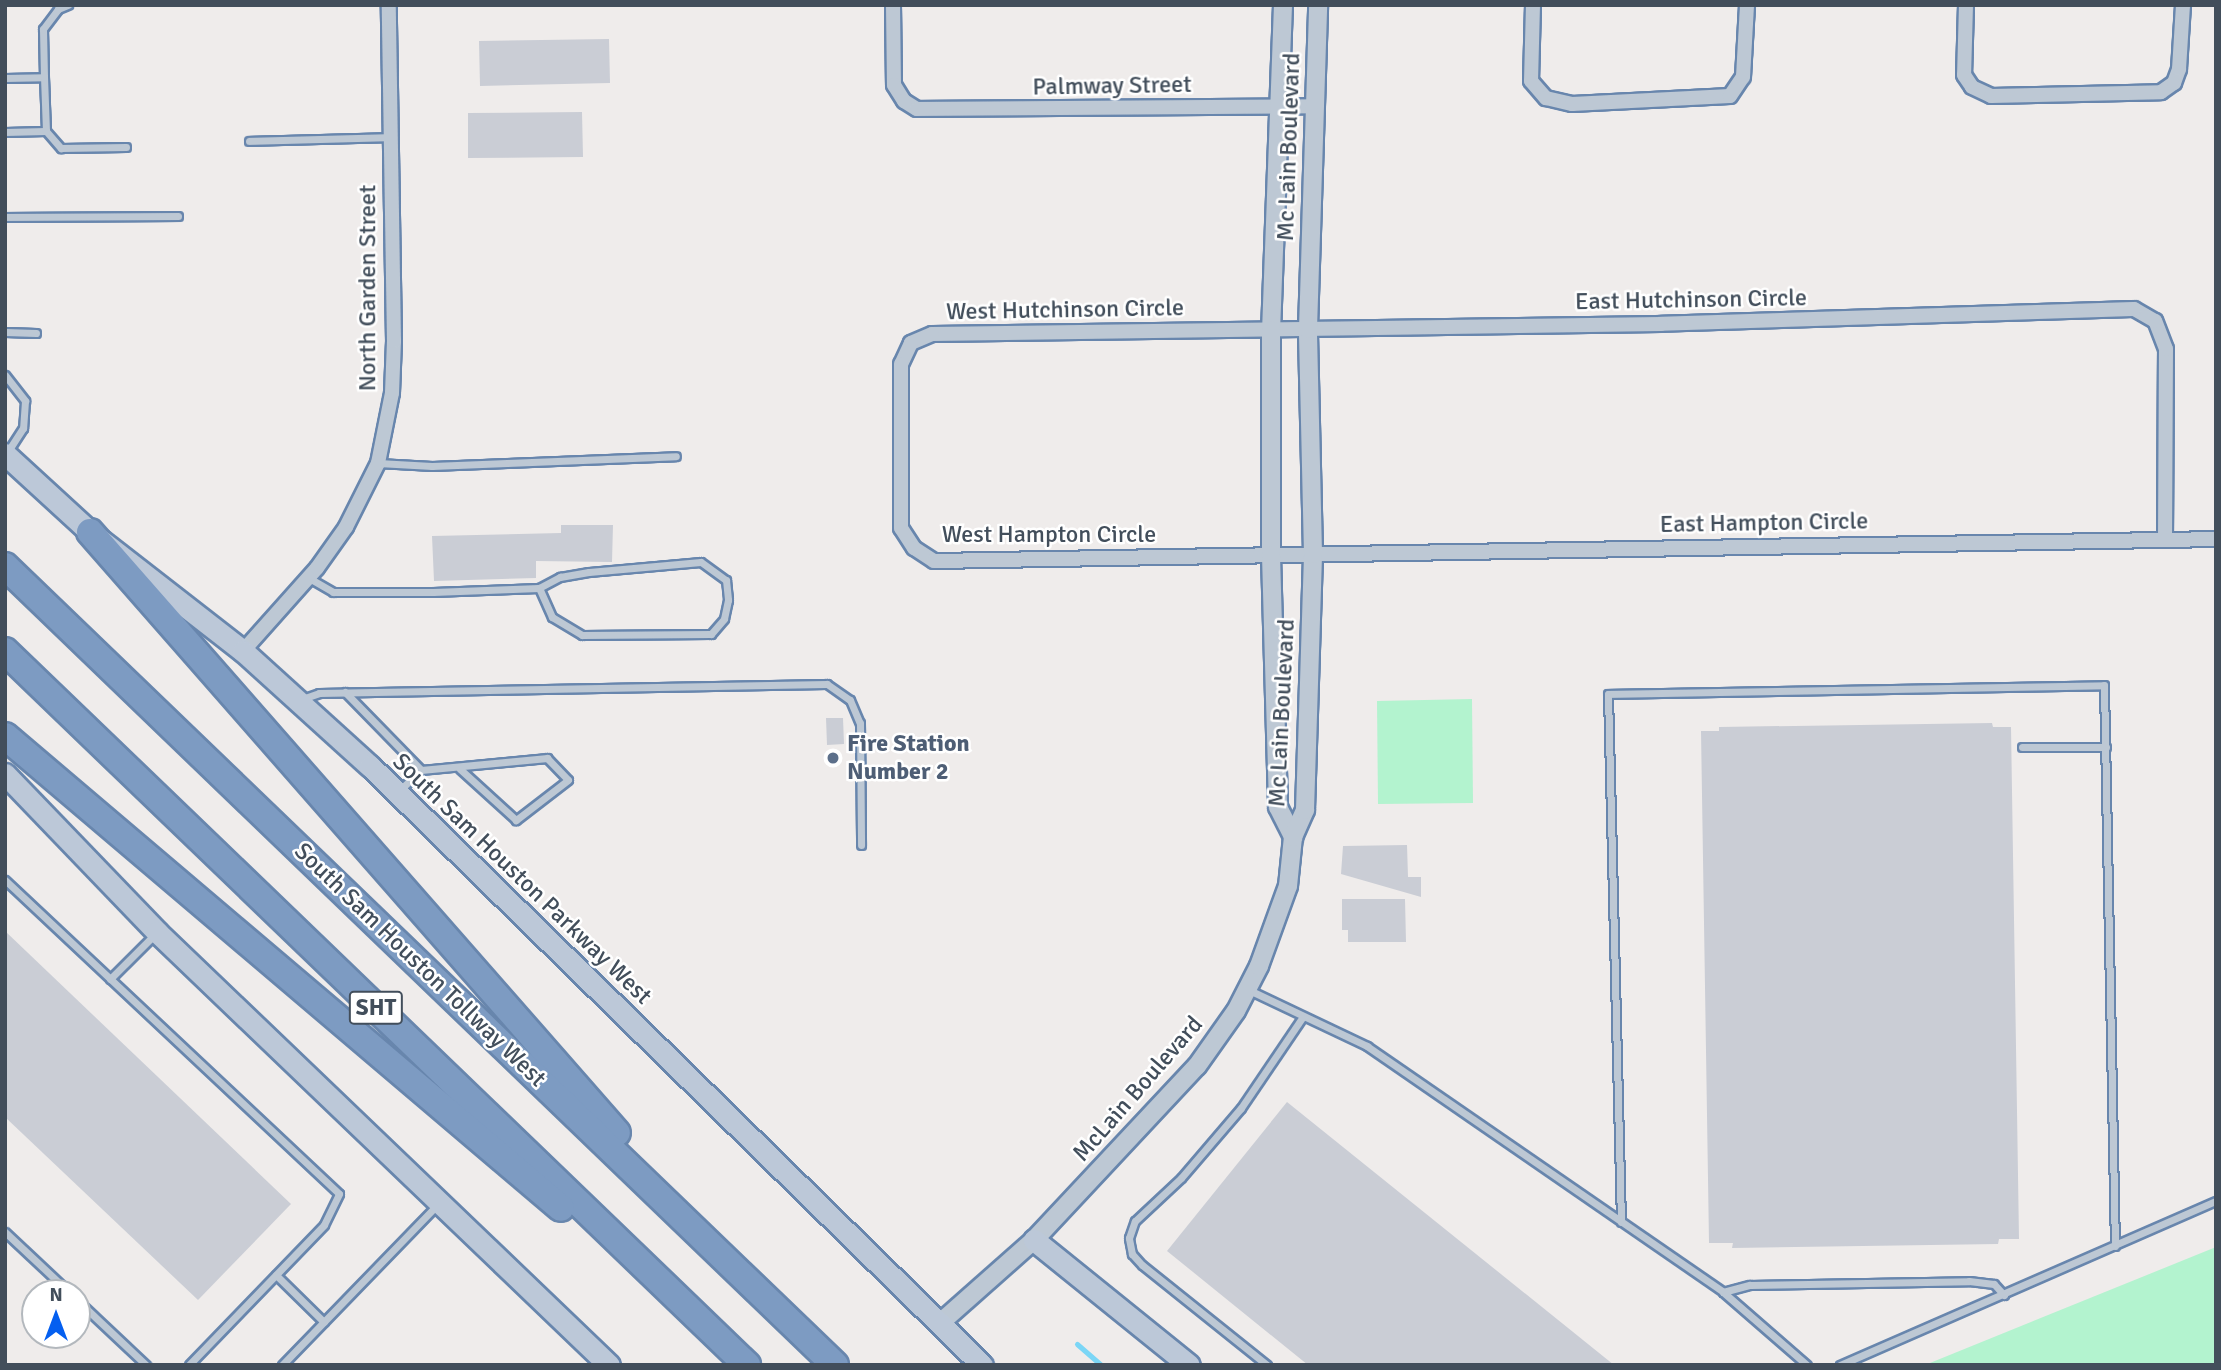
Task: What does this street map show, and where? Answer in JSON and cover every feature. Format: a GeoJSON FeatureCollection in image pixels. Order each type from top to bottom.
{"type":"FeatureCollection","features":[{"type":"Feature","properties":{"kind":"highway"},"geometry":{"type":"LineString","coordinates":[[90,532],[738,1271]]}},
{"type":"Feature","properties":{"kind":"highway","name":"South Sam Houston Tollway West"},"geometry":{"type":"LineString","coordinates":[[5,566],[835,1365]]}},
{"type":"Feature","properties":{"kind":"highway","name":"SHT"},"geometry":{"type":"LineString","coordinates":[[5,651],[742,1360]]}},
{"type":"Feature","properties":{"kind":"highway"},"geometry":{"type":"LineString","coordinates":[[5,736],[237,937],[742,1360]]}},
{"type":"Feature","properties":{"kind":"main road","name":"South Sam Houston Parkway West"},"geometry":{"type":"LineString","coordinates":[[6,454],[90,532],[243,651],[397,793],[982,1365]]}},
{"type":"Feature","properties":{"kind":"main road"},"geometry":{"type":"LineString","coordinates":[[5,774],[157,932],[609,1365]]}},
{"type":"Feature","properties":{"kind":"main road"},"geometry":{"type":"LineString","coordinates":[[1034,1240],[1189,1365]]}},
{"type":"Feature","properties":{"kind":"street","name":"Palmway Street"},"geometry":{"type":"LineString","coordinates":[[893,5],[894,85],[911,106],[925,111],[1314,106]]}},
{"type":"Feature","properties":{"kind":"street","name":"Mc Lain Boulevard"},"geometry":{"type":"LineString","coordinates":[[1283,5],[1271,330],[1270,555],[1278,807],[1293,837]]}},
{"type":"Feature","properties":{"kind":"street","name":"Mc Lain Boulevard"},"geometry":{"type":"LineString","coordinates":[[1293,837],[1305,810],[1308,713],[1312,554],[1308,329],[1318,5]]}},
{"type":"Feature","properties":{"kind":"street"},"geometry":{"type":"LineString","coordinates":[[1533,5],[1530,74],[1541,95],[1572,104],[1721,99],[1739,89],[1747,5]]}},
{"type":"Feature","properties":{"kind":"street"},"geometry":{"type":"LineString","coordinates":[[1965,5],[1963,68],[1972,87],[1991,96],[2154,94],[2171,86],[2180,64],[2183,5]]}},
{"type":"Feature","properties":{"kind":"street","name":"North Garden Street"},"geometry":{"type":"LineString","coordinates":[[243,651],[309,577],[346,527],[378,463],[392,393],[391,137],[385,6]]}},
{"type":"Feature","properties":{"kind":"street","name":"East Hutchinson Circle"},"geometry":{"type":"LineString","coordinates":[[1308,329],[2134,309],[2155,321],[2166,349],[2165,539]]}},
{"type":"Feature","properties":{"kind":"street","name":"West Hutchinson Circle"},"geometry":{"type":"LineString","coordinates":[[902,427],[901,364],[911,343],[932,334],[1308,329]]}},
{"type":"Feature","properties":{"kind":"street","name":"West Hampton Circle"},"geometry":{"type":"LineString","coordinates":[[902,427],[901,528],[914,548],[934,561],[1312,554]]}},
{"type":"Feature","properties":{"kind":"street","name":"East Hampton Circle"},"geometry":{"type":"LineString","coordinates":[[1312,554],[2216,539]]}},
{"type":"Feature","properties":{"kind":"street"},"geometry":{"type":"LineString","coordinates":[[1275,713],[1308,713]]}},
{"type":"Feature","properties":{"kind":"street","name":"McLain Boulevard"},"geometry":{"type":"LineString","coordinates":[[939,1324],[1034,1240],[1197,1066],[1247,989],[1280,910],[1293,837]]}},
{"type":"Feature","properties":{"kind":"lane"},"geometry":{"type":"LineString","coordinates":[[68,5],[58,9],[43,29],[46,131],[61,148],[126,147]]}},
{"type":"Feature","properties":{"kind":"lane"},"geometry":{"type":"LineString","coordinates":[[5,78],[44,77]]}},
{"type":"Feature","properties":{"kind":"lane"},"geometry":{"type":"LineString","coordinates":[[5,132],[46,131]]}},
{"type":"Feature","properties":{"kind":"lane"},"geometry":{"type":"LineString","coordinates":[[249,141],[391,137]]}},
{"type":"Feature","properties":{"kind":"lane"},"geometry":{"type":"LineString","coordinates":[[5,216],[178,216]]}},
{"type":"Feature","properties":{"kind":"lane"},"geometry":{"type":"LineString","coordinates":[[5,332],[36,333]]}},
{"type":"Feature","properties":{"kind":"lane"},"geometry":{"type":"LineString","coordinates":[[5,375],[25,401],[23,428],[6,454]]}},
{"type":"Feature","properties":{"kind":"lane"},"geometry":{"type":"LineString","coordinates":[[378,463],[432,466],[676,456]]}},
{"type":"Feature","properties":{"kind":"lane"},"geometry":{"type":"LineString","coordinates":[[309,577],[333,592],[539,588],[559,577],[589,572],[701,562],[713,566],[726,580],[728,600],[724,619],[711,634],[582,635],[552,617],[539,588]]}},
{"type":"Feature","properties":{"kind":"lane"},"geometry":{"type":"LineString","coordinates":[[298,701],[319,692],[827,684],[850,700],[860,723],[861,845]]}},
{"type":"Feature","properties":{"kind":"lane"},"geometry":{"type":"LineString","coordinates":[[1621,1222],[1608,694],[2104,685],[2115,1246]]}},
{"type":"Feature","properties":{"kind":"lane"},"geometry":{"type":"LineString","coordinates":[[345,692],[421,770]]}},
{"type":"Feature","properties":{"kind":"lane"},"geometry":{"type":"LineString","coordinates":[[2022,747],[2106,747]]}},
{"type":"Feature","properties":{"kind":"lane"},"geometry":{"type":"LineString","coordinates":[[397,793],[421,770],[460,769],[547,758],[568,779],[516,820],[460,769]]}},
{"type":"Feature","properties":{"kind":"lane"},"geometry":{"type":"LineString","coordinates":[[5,880],[339,1194],[324,1225],[189,1365]]}},
{"type":"Feature","properties":{"kind":"lane"},"geometry":{"type":"LineString","coordinates":[[110,979],[157,932]]}},
{"type":"Feature","properties":{"kind":"lane"},"geometry":{"type":"LineString","coordinates":[[1247,989],[1302,1018],[1367,1046],[1723,1292],[1807,1365]]}},
{"type":"Feature","properties":{"kind":"lane"},"geometry":{"type":"LineString","coordinates":[[1267,1365],[1142,1265],[1132,1254],[1129,1238],[1135,1221],[1181,1178],[1241,1108],[1302,1018]]}},
{"type":"Feature","properties":{"kind":"lane"},"geometry":{"type":"LineString","coordinates":[[1840,1365],[2216,1201]]}},
{"type":"Feature","properties":{"kind":"lane"},"geometry":{"type":"LineString","coordinates":[[282,1365],[439,1203]]}},
{"type":"Feature","properties":{"kind":"lane"},"geometry":{"type":"LineString","coordinates":[[5,1231],[55,1279]]}},
{"type":"Feature","properties":{"kind":"lane"},"geometry":{"type":"LineString","coordinates":[[276,1275],[324,1322]]}},
{"type":"Feature","properties":{"kind":"lane"},"geometry":{"type":"LineString","coordinates":[[1723,1292],[1750,1285],[1969,1281],[1994,1284],[2004,1295]]}},
{"type":"Feature","properties":{"kind":"lane"},"geometry":{"type":"LineString","coordinates":[[91,1313],[146,1365]]}},
{"type":"Feature","properties":{"kind":"green space"},"geometry":{"type":"Polygon","coordinates":[[[1472,699],[1473,803],[1378,804],[1377,701],[1472,699]]]}},
{"type":"Feature","properties":{"kind":"green space"},"geometry":{"type":"Polygon","coordinates":[[[2216,1247],[2216,1365],[1925,1365],[2216,1247]]]}},
{"type":"Feature","properties":{"kind":"building"},"geometry":{"type":"Polygon","coordinates":[[[609,39],[610,83],[480,86],[479,41],[609,39]]]}},
{"type":"Feature","properties":{"kind":"building"},"geometry":{"type":"Polygon","coordinates":[[[582,112],[583,157],[468,158],[468,113],[582,112]]]}},
{"type":"Feature","properties":{"kind":"building"},"geometry":{"type":"Polygon","coordinates":[[[561,525],[613,525],[612,562],[536,561],[536,578],[434,581],[432,536],[561,533],[561,525]]]}},
{"type":"Feature","properties":{"kind":"building"},"geometry":{"type":"Polygon","coordinates":[[[826,718],[843,718],[844,744],[827,745],[826,718]]]}},
{"type":"Feature","properties":{"kind":"building"},"geometry":{"type":"Polygon","coordinates":[[[1992,723],[1993,727],[2011,727],[2019,1239],[1999,1239],[1998,1244],[1732,1248],[1733,1243],[1709,1243],[1701,731],[1719,731],[1719,727],[1992,723]]]}},
{"type":"Feature","properties":{"kind":"building"},"geometry":{"type":"Polygon","coordinates":[[[1407,845],[1408,877],[1421,877],[1421,897],[1341,874],[1343,846],[1407,845]]]}},
{"type":"Feature","properties":{"kind":"building"},"geometry":{"type":"Polygon","coordinates":[[[1342,899],[1405,899],[1406,942],[1348,942],[1348,930],[1342,930],[1342,899]]]}},
{"type":"Feature","properties":{"kind":"building"},"geometry":{"type":"Polygon","coordinates":[[[5,931],[291,1204],[198,1300],[5,1117],[5,931]]]}},
{"type":"Feature","properties":{"kind":"building"},"geometry":{"type":"Polygon","coordinates":[[[1287,1102],[1614,1365],[1308,1365],[1167,1251],[1287,1102]]]}},
{"type":"Feature","properties":{"kind":"waterway"},"geometry":{"type":"LineString","coordinates":[[1077,1344],[1101,1365]]}},
{"type":"Feature","properties":{"kind":"place","name":"Fire Station Number 2"},"geometry":{"type":"Point","coordinates":[833,758]}}]}
